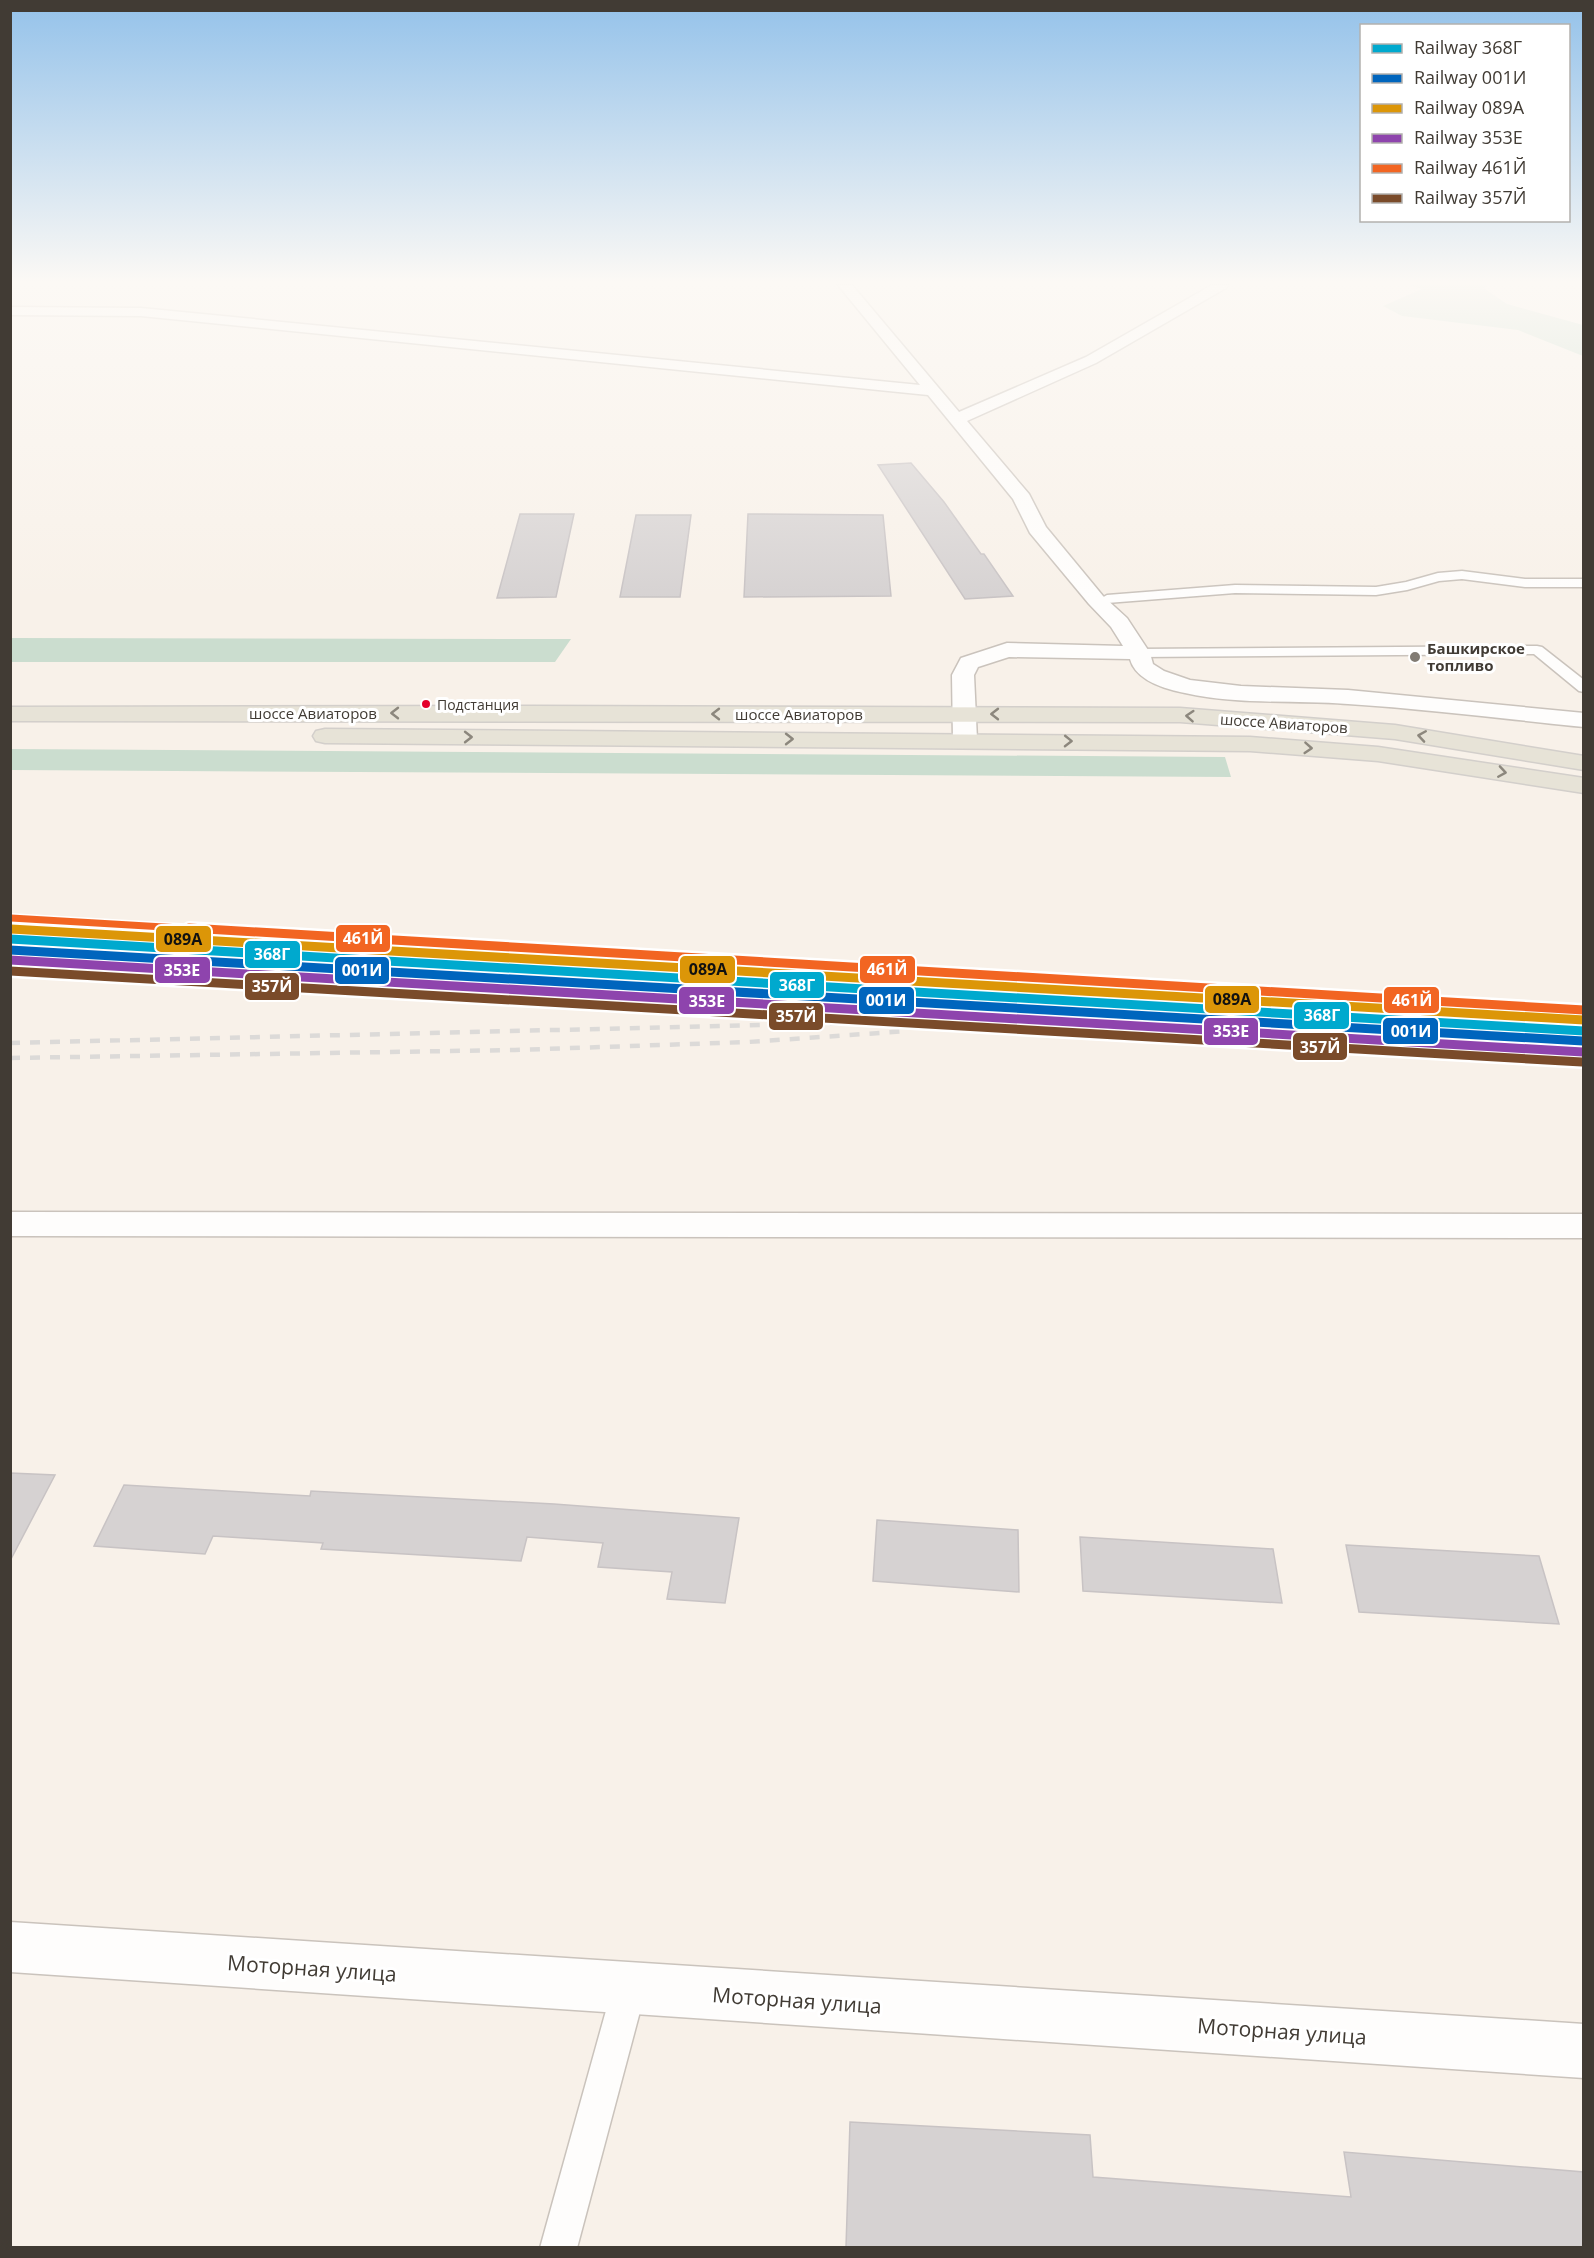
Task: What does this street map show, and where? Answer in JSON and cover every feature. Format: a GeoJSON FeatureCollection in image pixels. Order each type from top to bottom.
{"type":"FeatureCollection","features":[{"type":"Feature","properties":{"kind":"main road","name":"шоссе Авиаторов"},"geometry":{"type":"LineString","coordinates":[[10,714],[1180,716],[1395,732],[1584,763]]}},
{"type":"Feature","properties":{"kind":"main road","name":"шоссе Авиаторов"},"geometry":{"type":"LineString","coordinates":[[10,733],[1250,744],[1378,754],[1584,786]]}},
{"type":"Feature","properties":{"kind":"street"},"geometry":{"type":"LineString","coordinates":[[926,390],[932,391],[1022,498],[1037,530],[1096,600],[1119,623],[1139,653],[1143,667],[1156,676],[1187,687],[1241,693],[1348,697],[1584,720]]}},
{"type":"Feature","properties":{"kind":"street"},"geometry":{"type":"LineString","coordinates":[[956,419],[1022,390]]}},
{"type":"Feature","properties":{"kind":"street"},"geometry":{"type":"LineString","coordinates":[[965,740],[963,675],[969,663],[1007,650],[1139,653]]}},
{"type":"Feature","properties":{"kind":"street"},"geometry":{"type":"LineString","coordinates":[[10,1224],[1584,1226]]}},
{"type":"Feature","properties":{"kind":"street","name":"Моторная улица"},"geometry":{"type":"LineString","coordinates":[[10,1947],[1584,2051]]}},
{"type":"Feature","properties":{"kind":"lane"},"geometry":{"type":"LineString","coordinates":[[1107,599],[1235,589],[1377,591],[1407,586],[1438,577],[1462,575],[1525,583],[1584,584]]}},
{"type":"Feature","properties":{"kind":"lane"},"geometry":{"type":"LineString","coordinates":[[1139,653],[1537,650],[1584,688]]}},
{"type":"Feature","properties":{"kind":"lane"},"geometry":{"type":"LineString","coordinates":[[558,2247],[629,1989]]}},
{"type":"Feature","properties":{"kind":"green space"},"geometry":{"type":"Polygon","coordinates":[[[11,638],[571,639],[555,662],[11,662],[11,638]]]}},
{"type":"Feature","properties":{"kind":"green space"},"geometry":{"type":"Polygon","coordinates":[[[11,749],[1225,757],[1231,777],[11,770],[11,749]]]}},
{"type":"Feature","properties":{"kind":"building"},"geometry":{"type":"Polygon","coordinates":[[[911,463],[944,502],[981,554],[984,554],[1013,596],[965,599],[878,465],[911,463]]]}},
{"type":"Feature","properties":{"kind":"building"},"geometry":{"type":"Polygon","coordinates":[[[520,514],[574,514],[556,597],[497,598],[520,514]]]}},
{"type":"Feature","properties":{"kind":"building"},"geometry":{"type":"Polygon","coordinates":[[[748,514],[883,515],[891,596],[744,597],[748,514]]]}},
{"type":"Feature","properties":{"kind":"building"},"geometry":{"type":"Polygon","coordinates":[[[636,515],[691,515],[680,597],[620,597],[636,515]]]}},
{"type":"Feature","properties":{"kind":"building"},"geometry":{"type":"Polygon","coordinates":[[[10,1473],[55,1475],[10,1561],[10,1473]]]}},
{"type":"Feature","properties":{"kind":"building"},"geometry":{"type":"Polygon","coordinates":[[[124,1485],[310,1496],[311,1491],[554,1504],[739,1518],[725,1603],[667,1599],[672,1572],[598,1567],[603,1543],[527,1537],[521,1561],[321,1549],[323,1543],[213,1536],[205,1554],[94,1546],[124,1485]]]}},
{"type":"Feature","properties":{"kind":"building"},"geometry":{"type":"Polygon","coordinates":[[[877,1520],[1018,1530],[1019,1592],[873,1581],[877,1520]]]}},
{"type":"Feature","properties":{"kind":"building"},"geometry":{"type":"Polygon","coordinates":[[[1080,1537],[1273,1549],[1282,1603],[1083,1591],[1080,1537]]]}},
{"type":"Feature","properties":{"kind":"building"},"geometry":{"type":"Polygon","coordinates":[[[1346,1545],[1539,1556],[1559,1624],[1359,1612],[1346,1545]]]}},
{"type":"Feature","properties":{"kind":"building"},"geometry":{"type":"Polygon","coordinates":[[[850,2122],[1090,2135],[1093,2177],[1351,2197],[1344,2152],[1584,2172],[1584,2247],[846,2247],[850,2122]]]}},
{"type":"Feature","properties":{"kind":"railway"},"geometry":{"type":"LineString","coordinates":[[888,1007],[1053,1015]]}},
{"type":"Feature","properties":{"kind":"railway"},"geometry":{"type":"LineString","coordinates":[[1200,1022],[1584,1045]]}},
{"type":"Feature","properties":{"kind":"railway"},"geometry":{"type":"LineString","coordinates":[[10,1043],[848,1023],[1206,1023]]}},
{"type":"Feature","properties":{"kind":"railway"},"geometry":{"type":"LineString","coordinates":[[10,1058],[515,1050],[748,1042],[908,1031]]}},
{"type":"Feature","properties":{"kind":"rail line","name":"461Й"},"geometry":{"type":"LineString","coordinates":[[11,918],[1584,1010]]}},
{"type":"Feature","properties":{"kind":"rail line","name":"089А"},"geometry":{"type":"LineString","coordinates":[[11,929],[1584,1020]]}},
{"type":"Feature","properties":{"kind":"rail line","name":"368Г"},"geometry":{"type":"LineString","coordinates":[[10,939],[1584,1031]]}},
{"type":"Feature","properties":{"kind":"rail line","name":"001И"},"geometry":{"type":"LineString","coordinates":[[10,950],[1583,1041]]}},
{"type":"Feature","properties":{"kind":"rail line","name":"353Е"},"geometry":{"type":"LineString","coordinates":[[10,960],[1583,1052]]}},
{"type":"Feature","properties":{"kind":"rail line","name":"357Й"},"geometry":{"type":"LineString","coordinates":[[10,971],[1582,1062]]}},
{"type":"Feature","properties":{"kind":"place","name":"Башкирское топливо"},"geometry":{"type":"Point","coordinates":[1415,657]}},
{"type":"Feature","properties":{"kind":"place","name":"Подстанция"},"geometry":{"type":"Point","coordinates":[426,704]}}]}
